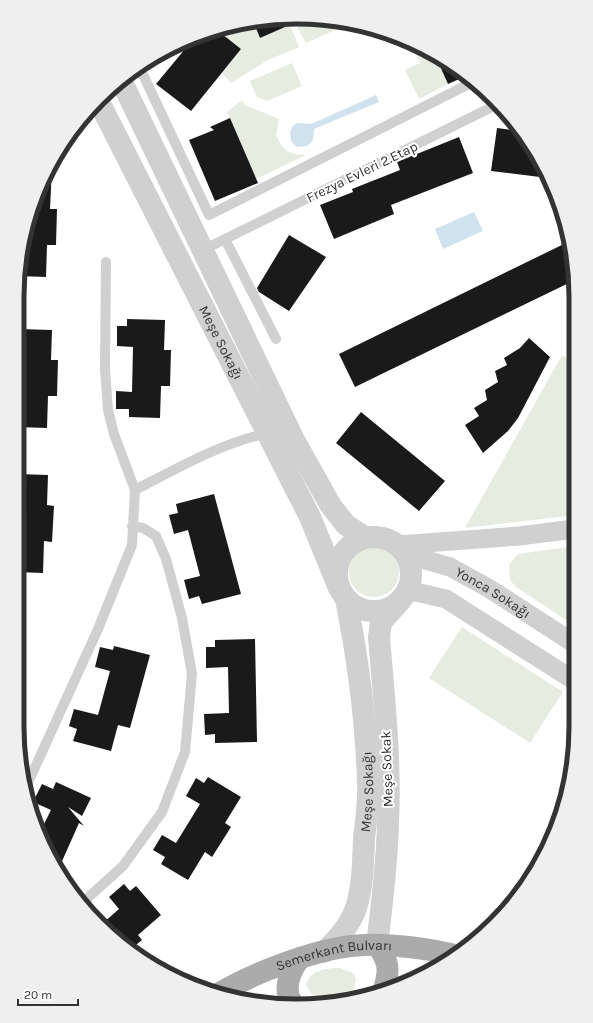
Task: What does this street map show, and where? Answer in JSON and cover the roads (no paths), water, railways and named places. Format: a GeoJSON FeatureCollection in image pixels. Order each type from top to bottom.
{"type":"FeatureCollection","features":[{"type":"Feature","properties":{"kind":"main road","name":"Semerkant Bulvarı"},"geometry":{"type":"LineString","coordinates":[[226,990],[266,971],[300,958],[363,945],[377,945],[446,954]]}},
{"type":"Feature","properties":{"kind":"main road"},"geometry":{"type":"LineString","coordinates":[[377,945],[385,956],[388,975],[385,984]]}},
{"type":"Feature","properties":{"kind":"main road"},"geometry":{"type":"LineString","coordinates":[[289,999],[289,975],[300,958]]}},
{"type":"Feature","properties":{"kind":"street","name":"Meşe Sokağı"},"geometry":{"type":"LineString","coordinates":[[124,86],[293,438],[321,490],[346,525],[365,537]]}},
{"type":"Feature","properties":{"kind":"street","name":"Meşe Sokağı"},"geometry":{"type":"LineString","coordinates":[[101,107],[310,517],[342,594],[356,647],[368,783],[362,874],[356,909],[351,921],[343,933],[324,952]]}},
{"type":"Feature","properties":{"kind":"street"},"geometry":{"type":"LineString","coordinates":[[471,540],[506,526],[569,518]]}},
{"type":"Feature","properties":{"kind":"street"},"geometry":{"type":"LineString","coordinates":[[402,549],[569,530]]}},
{"type":"Feature","properties":{"kind":"street"},"geometry":{"type":"LineString","coordinates":[[376,536],[388,539],[402,549],[410,565],[411,578],[403,595],[390,607],[378,611],[366,610],[355,606],[342,594],[336,576],[338,563],[344,551],[353,542],[365,537],[376,536]]}},
{"type":"Feature","properties":{"kind":"street","name":"Yonca Sokağı"},"geometry":{"type":"LineString","coordinates":[[402,549],[450,567],[490,589],[569,640]]}},
{"type":"Feature","properties":{"kind":"street","name":"Yonca Sokağı"},"geometry":{"type":"LineString","coordinates":[[403,595],[446,599],[569,677]]}},
{"type":"Feature","properties":{"kind":"street","name":"Meşe Sokak"},"geometry":{"type":"LineString","coordinates":[[377,945],[388,823],[388,759],[379,637],[381,622],[403,595]]}},
{"type":"Feature","properties":{"kind":"lane"},"geometry":{"type":"LineString","coordinates":[[142,72],[166,120],[210,216],[468,85]]}},
{"type":"Feature","properties":{"kind":"lane","name":"Frezya Evleri 2.Etap"},"geometry":{"type":"LineString","coordinates":[[203,250],[492,107]]}},
{"type":"Feature","properties":{"kind":"lane"},"geometry":{"type":"LineString","coordinates":[[145,128],[166,120]]}},
{"type":"Feature","properties":{"kind":"lane"},"geometry":{"type":"LineString","coordinates":[[225,239],[276,339]]}},
{"type":"Feature","properties":{"kind":"lane"},"geometry":{"type":"LineString","coordinates":[[29,781],[98,629],[132,544],[135,490],[114,434],[108,410],[105,369],[106,262]]}},
{"type":"Feature","properties":{"kind":"lane"},"geometry":{"type":"LineString","coordinates":[[135,490],[242,438],[268,433]]}},
{"type":"Feature","properties":{"kind":"lane"},"geometry":{"type":"LineString","coordinates":[[86,899],[123,866],[162,812],[185,752],[192,674],[182,618],[166,559],[156,536],[143,528],[132,526]]}},
{"type":"Feature","properties":{"kind":"water"},"geometry":{"type":"Polygon","coordinates":[[[376,95],[379,102],[314,129],[313,140],[307,146],[297,147],[291,141],[290,132],[293,126],[297,123],[311,124],[376,95]]]}},
{"type":"Feature","properties":{"kind":"water"},"geometry":{"type":"Polygon","coordinates":[[[474,212],[483,231],[443,249],[435,229],[474,212]]]}}]}
